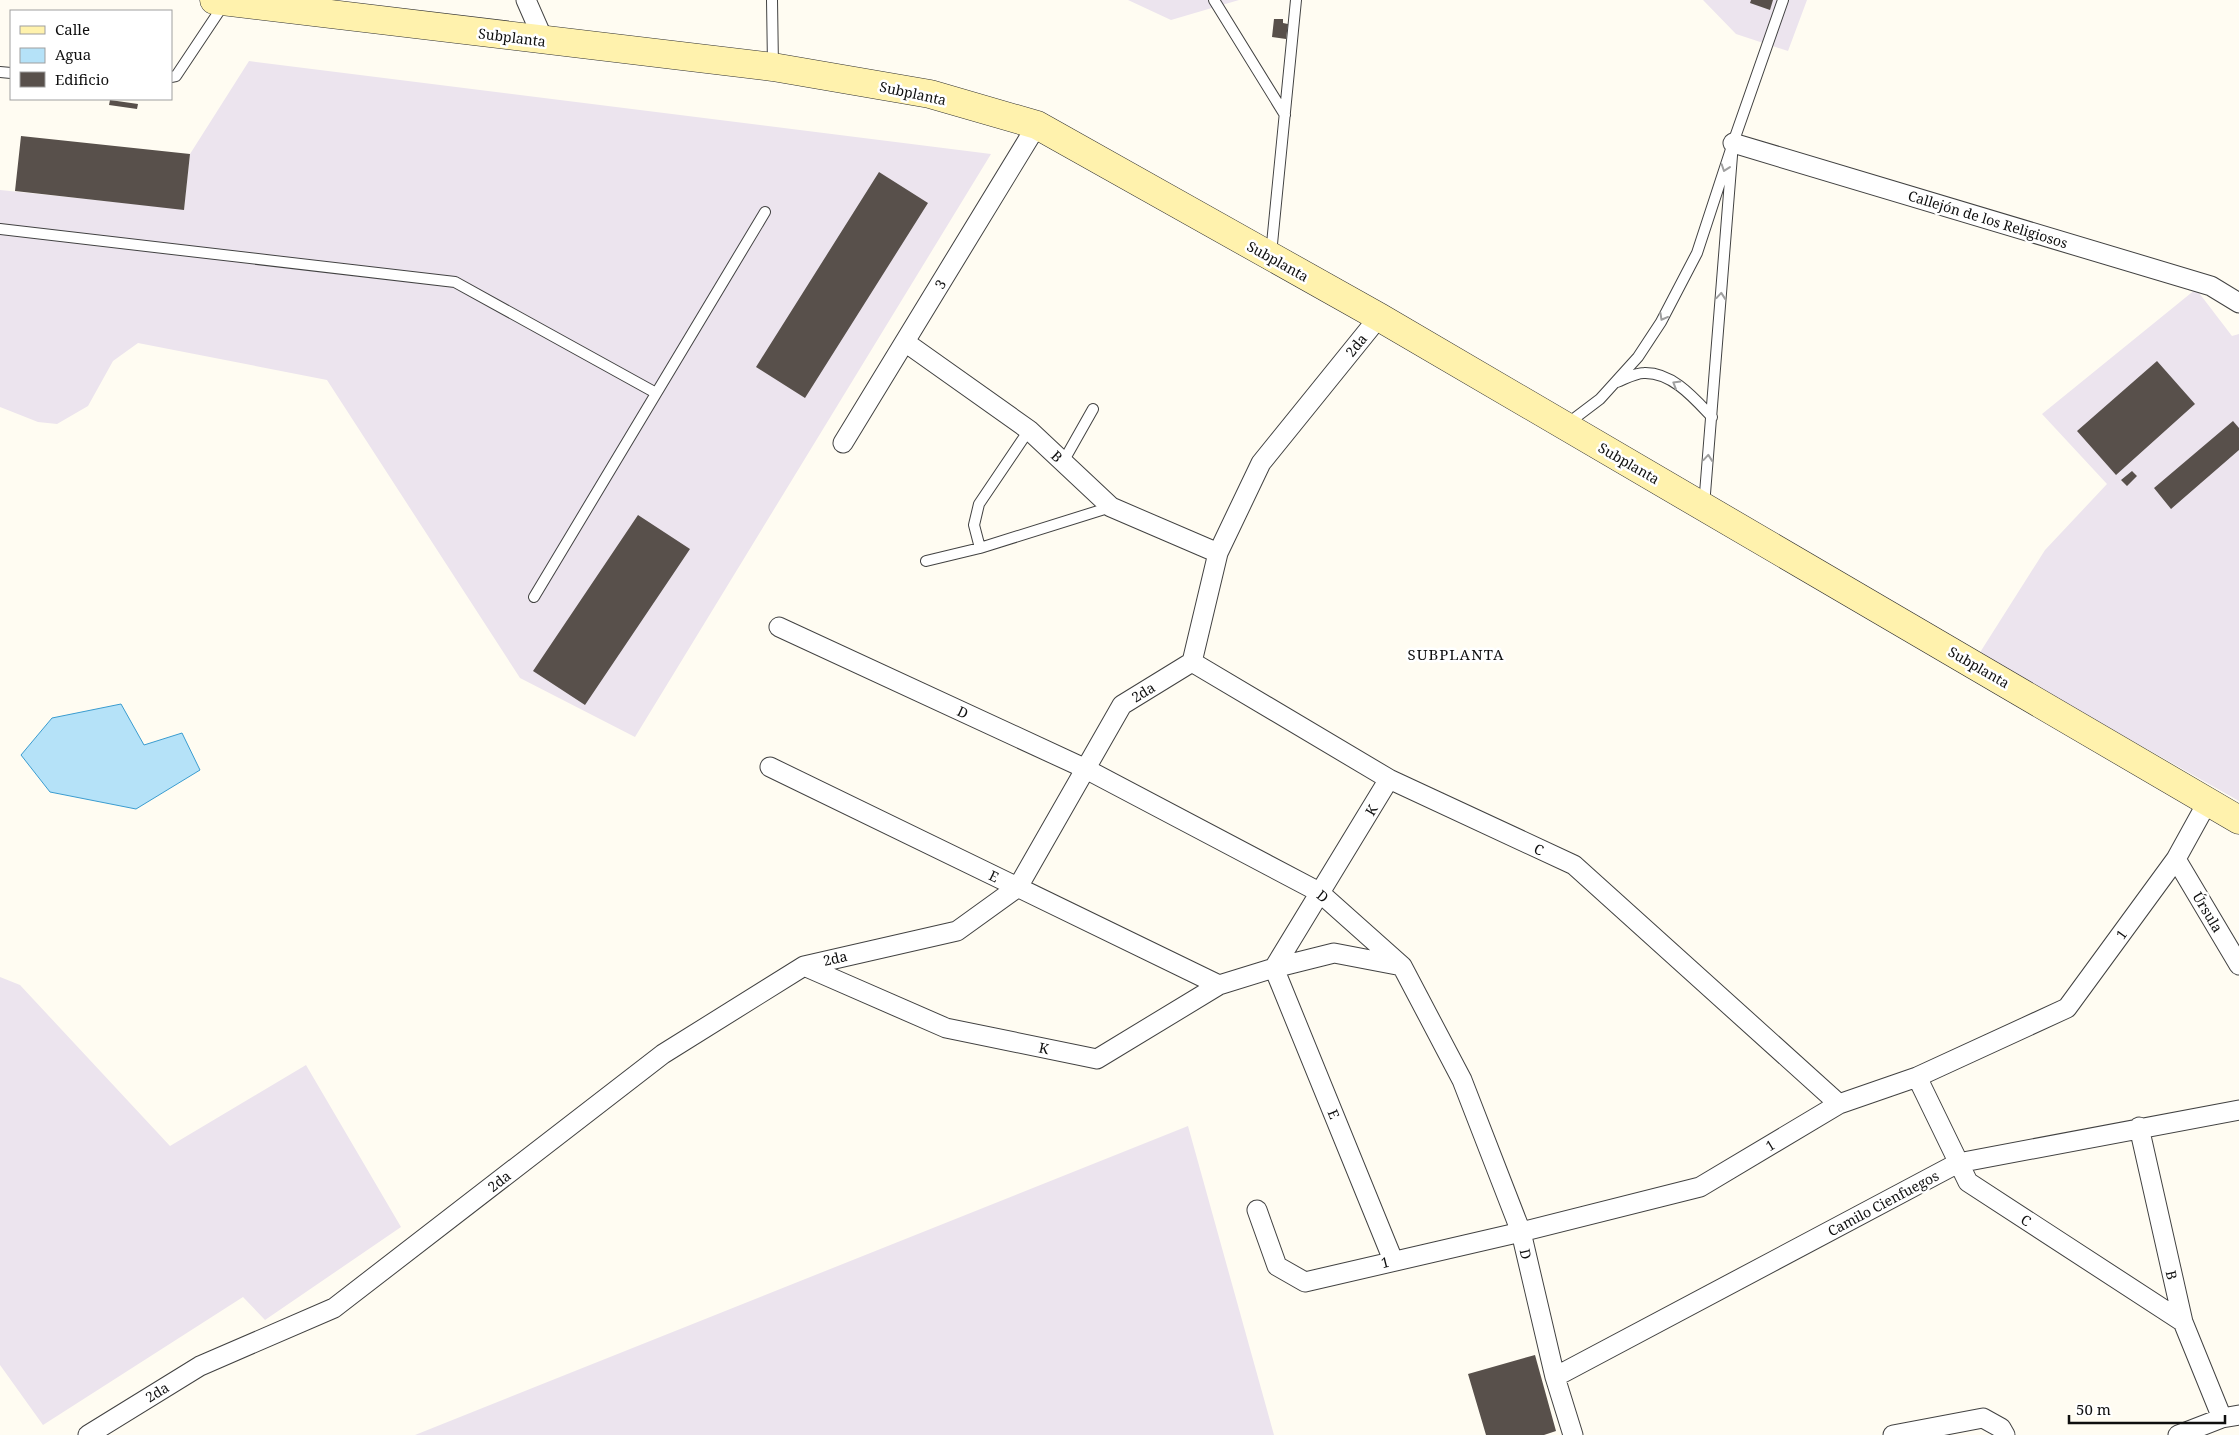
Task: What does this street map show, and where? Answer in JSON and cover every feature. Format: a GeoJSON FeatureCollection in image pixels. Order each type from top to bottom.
{"type":"FeatureCollection","features":[{"type":"Feature","properties":{"kind":"street"},"geometry":{"type":"LineString","coordinates":[[526,0],[544,41]]}},
{"type":"Feature","properties":{"kind":"street","name":"Subplanta"},"geometry":{"type":"LineString","coordinates":[[220,1],[773,67],[930,94],[1037,126],[1379,317],[2239,820]]}},
{"type":"Feature","properties":{"kind":"street","name":"3"},"geometry":{"type":"LineString","coordinates":[[843,443],[1037,126]]}},
{"type":"Feature","properties":{"kind":"street","name":"Callejón de los Religiosos"},"geometry":{"type":"LineString","coordinates":[[1734,143],[2212,286],[2239,302]]}},
{"type":"Feature","properties":{"kind":"street","name":"2da"},"geometry":{"type":"LineString","coordinates":[[88,1435],[200,1366],[334,1308],[663,1054],[804,966],[956,930],[1018,888],[1084,768],[1122,705],[1192,662],[1218,553],[1261,463],[1379,317]]}},
{"type":"Feature","properties":{"kind":"street","name":"B"},"geometry":{"type":"LineString","coordinates":[[905,342],[1029,430],[1111,508],[1218,553]]}},
{"type":"Feature","properties":{"kind":"street","name":"D"},"geometry":{"type":"LineString","coordinates":[[779,627],[1084,768],[1320,893],[1402,966],[1462,1080],[1521,1232],[1555,1377],[1573,1435]]}},
{"type":"Feature","properties":{"kind":"street","name":"C"},"geometry":{"type":"LineString","coordinates":[[1192,662],[1389,779],[1574,865],[1839,1104]]}},
{"type":"Feature","properties":{"kind":"street","name":"E"},"geometry":{"type":"LineString","coordinates":[[770,767],[1219,986]]}},
{"type":"Feature","properties":{"kind":"street","name":"K"},"geometry":{"type":"LineString","coordinates":[[1274,968],[1389,779]]}},
{"type":"Feature","properties":{"kind":"street","name":"1"},"geometry":{"type":"LineString","coordinates":[[1257,1210],[1277,1266],[1305,1282],[1700,1188],[1839,1104],[1916,1076],[2067,1008],[2176,858],[2208,801]]}},
{"type":"Feature","properties":{"kind":"street","name":"Úrsula"},"geometry":{"type":"LineString","coordinates":[[2176,858],[2239,965]]}},
{"type":"Feature","properties":{"kind":"street","name":"K"},"geometry":{"type":"LineString","coordinates":[[804,966],[946,1028],[1097,1059],[1219,986],[1274,968],[1334,954],[1402,966]]}},
{"type":"Feature","properties":{"kind":"street","name":"E"},"geometry":{"type":"LineString","coordinates":[[1274,968],[1393,1260]]}},
{"type":"Feature","properties":{"kind":"street","name":"C"},"geometry":{"type":"LineString","coordinates":[[1916,1076],[1968,1182],[2183,1322]]}},
{"type":"Feature","properties":{"kind":"street","name":"Camilo Cienfuegos"},"geometry":{"type":"LineString","coordinates":[[1555,1377],[1958,1163],[2140,1127],[2239,1110]]}},
{"type":"Feature","properties":{"kind":"street","name":"B"},"geometry":{"type":"LineString","coordinates":[[2140,1127],[2183,1322],[2231,1416]]}},
{"type":"Feature","properties":{"kind":"street"},"geometry":{"type":"LineString","coordinates":[[2178,1435],[2231,1416]]}},
{"type":"Feature","properties":{"kind":"street"},"geometry":{"type":"LineString","coordinates":[[1893,1435],[1983,1418],[2001,1428],[2005,1435]]}},
{"type":"Feature","properties":{"kind":"lane"},"geometry":{"type":"LineString","coordinates":[[772,0],[773,67]]}},
{"type":"Feature","properties":{"kind":"lane"},"geometry":{"type":"LineString","coordinates":[[1214,0],[1285,115]]}},
{"type":"Feature","properties":{"kind":"lane"},"geometry":{"type":"LineString","coordinates":[[1271,257],[1296,0]]}},
{"type":"Feature","properties":{"kind":"lane"},"geometry":{"type":"LineString","coordinates":[[1565,426],[1600,399],[1638,357],[1661,322],[1696,253],[1783,0]]}},
{"type":"Feature","properties":{"kind":"lane"},"geometry":{"type":"LineString","coordinates":[[172,77],[176,76],[220,1]]}},
{"type":"Feature","properties":{"kind":"lane"},"geometry":{"type":"LineString","coordinates":[[1704,507],[1734,143]]}},
{"type":"Feature","properties":{"kind":"lane"},"geometry":{"type":"LineString","coordinates":[[534,597],[765,212]]}},
{"type":"Feature","properties":{"kind":"lane"},"geometry":{"type":"LineString","coordinates":[[0,229],[455,282],[656,393]]}},
{"type":"Feature","properties":{"kind":"lane"},"geometry":{"type":"LineString","coordinates":[[1614,383],[1643,373],[1666,378],[1688,391],[1712,417]]}},
{"type":"Feature","properties":{"kind":"lane"},"geometry":{"type":"LineString","coordinates":[[1063,462],[1093,409]]}},
{"type":"Feature","properties":{"kind":"lane"},"geometry":{"type":"LineString","coordinates":[[980,548],[974,525],[979,504],[1029,430]]}},
{"type":"Feature","properties":{"kind":"lane"},"geometry":{"type":"LineString","coordinates":[[926,561],[980,548],[1111,508]]}},
{"type":"Feature","properties":{"kind":"shaded area"},"geometry":{"type":"Polygon","coordinates":[[[1128,0],[1239,0],[1171,20],[1128,0]]]}},
{"type":"Feature","properties":{"kind":"shaded area"},"geometry":{"type":"Polygon","coordinates":[[[1703,0],[1807,0],[1788,51],[1736,34],[1703,0]]]}},
{"type":"Feature","properties":{"kind":"shaded area"},"geometry":{"type":"Polygon","coordinates":[[[249,61],[991,154],[635,737],[520,678],[327,380],[138,343],[113,361],[88,406],[57,424],[38,422],[0,407],[0,190],[184,209],[190,154],[249,61]]]}},
{"type":"Feature","properties":{"kind":"shaded area"},"geometry":{"type":"Polygon","coordinates":[[[2196,289],[2232,336],[2239,334],[2239,801],[1979,654],[2045,550],[2107,484],[2042,414],[2196,289]]]}},
{"type":"Feature","properties":{"kind":"shaded area"},"geometry":{"type":"Polygon","coordinates":[[[0,977],[20,985],[170,1146],[306,1065],[401,1227],[265,1320],[243,1297],[43,1425],[0,1365],[0,977]]]}},
{"type":"Feature","properties":{"kind":"shaded area"},"geometry":{"type":"Polygon","coordinates":[[[1188,1126],[1274,1435],[415,1435],[1188,1126]]]}},
{"type":"Feature","properties":{"kind":"water"},"geometry":{"type":"Polygon","coordinates":[[[121,704],[144,745],[182,733],[200,770],[136,809],[50,792],[21,755],[52,718],[121,704]]]}},
{"type":"Feature","properties":{"kind":"building"},"geometry":{"type":"Polygon","coordinates":[[[1751,0],[1773,0],[1770,10],[1750,3],[1751,0]]]}},
{"type":"Feature","properties":{"kind":"building"},"geometry":{"type":"Polygon","coordinates":[[[1274,19],[1283,19],[1283,23],[1288,24],[1286,39],[1272,37],[1274,19]]]}},
{"type":"Feature","properties":{"kind":"building"},"geometry":{"type":"Polygon","coordinates":[[[110,100],[138,104],[137,109],[109,105],[110,100]]]}},
{"type":"Feature","properties":{"kind":"building"},"geometry":{"type":"Polygon","coordinates":[[[21,136],[190,154],[184,210],[15,191],[21,136]]]}},
{"type":"Feature","properties":{"kind":"building"},"geometry":{"type":"Polygon","coordinates":[[[879,172],[928,203],[805,398],[756,367],[879,172]]]}},
{"type":"Feature","properties":{"kind":"building"},"geometry":{"type":"Polygon","coordinates":[[[2157,361],[2195,404],[2116,475],[2077,431],[2157,361]]]}},
{"type":"Feature","properties":{"kind":"building"},"geometry":{"type":"Polygon","coordinates":[[[2233,421],[2239,428],[2239,450],[2171,509],[2154,488],[2233,421]]]}},
{"type":"Feature","properties":{"kind":"building"},"geometry":{"type":"Polygon","coordinates":[[[2132,471],[2137,476],[2127,486],[2121,480],[2132,471]]]}},
{"type":"Feature","properties":{"kind":"building"},"geometry":{"type":"Polygon","coordinates":[[[638,515],[690,549],[585,705],[533,671],[638,515]]]}},
{"type":"Feature","properties":{"kind":"building"},"geometry":{"type":"Polygon","coordinates":[[[1535,1355],[1556,1431],[1544,1435],[1486,1435],[1468,1374],[1535,1355]]]}},
{"type":"Feature","properties":{"kind":"district","name":"SUBPLANTA"},"geometry":{"type":"Point","coordinates":[1456,654]}}]}
